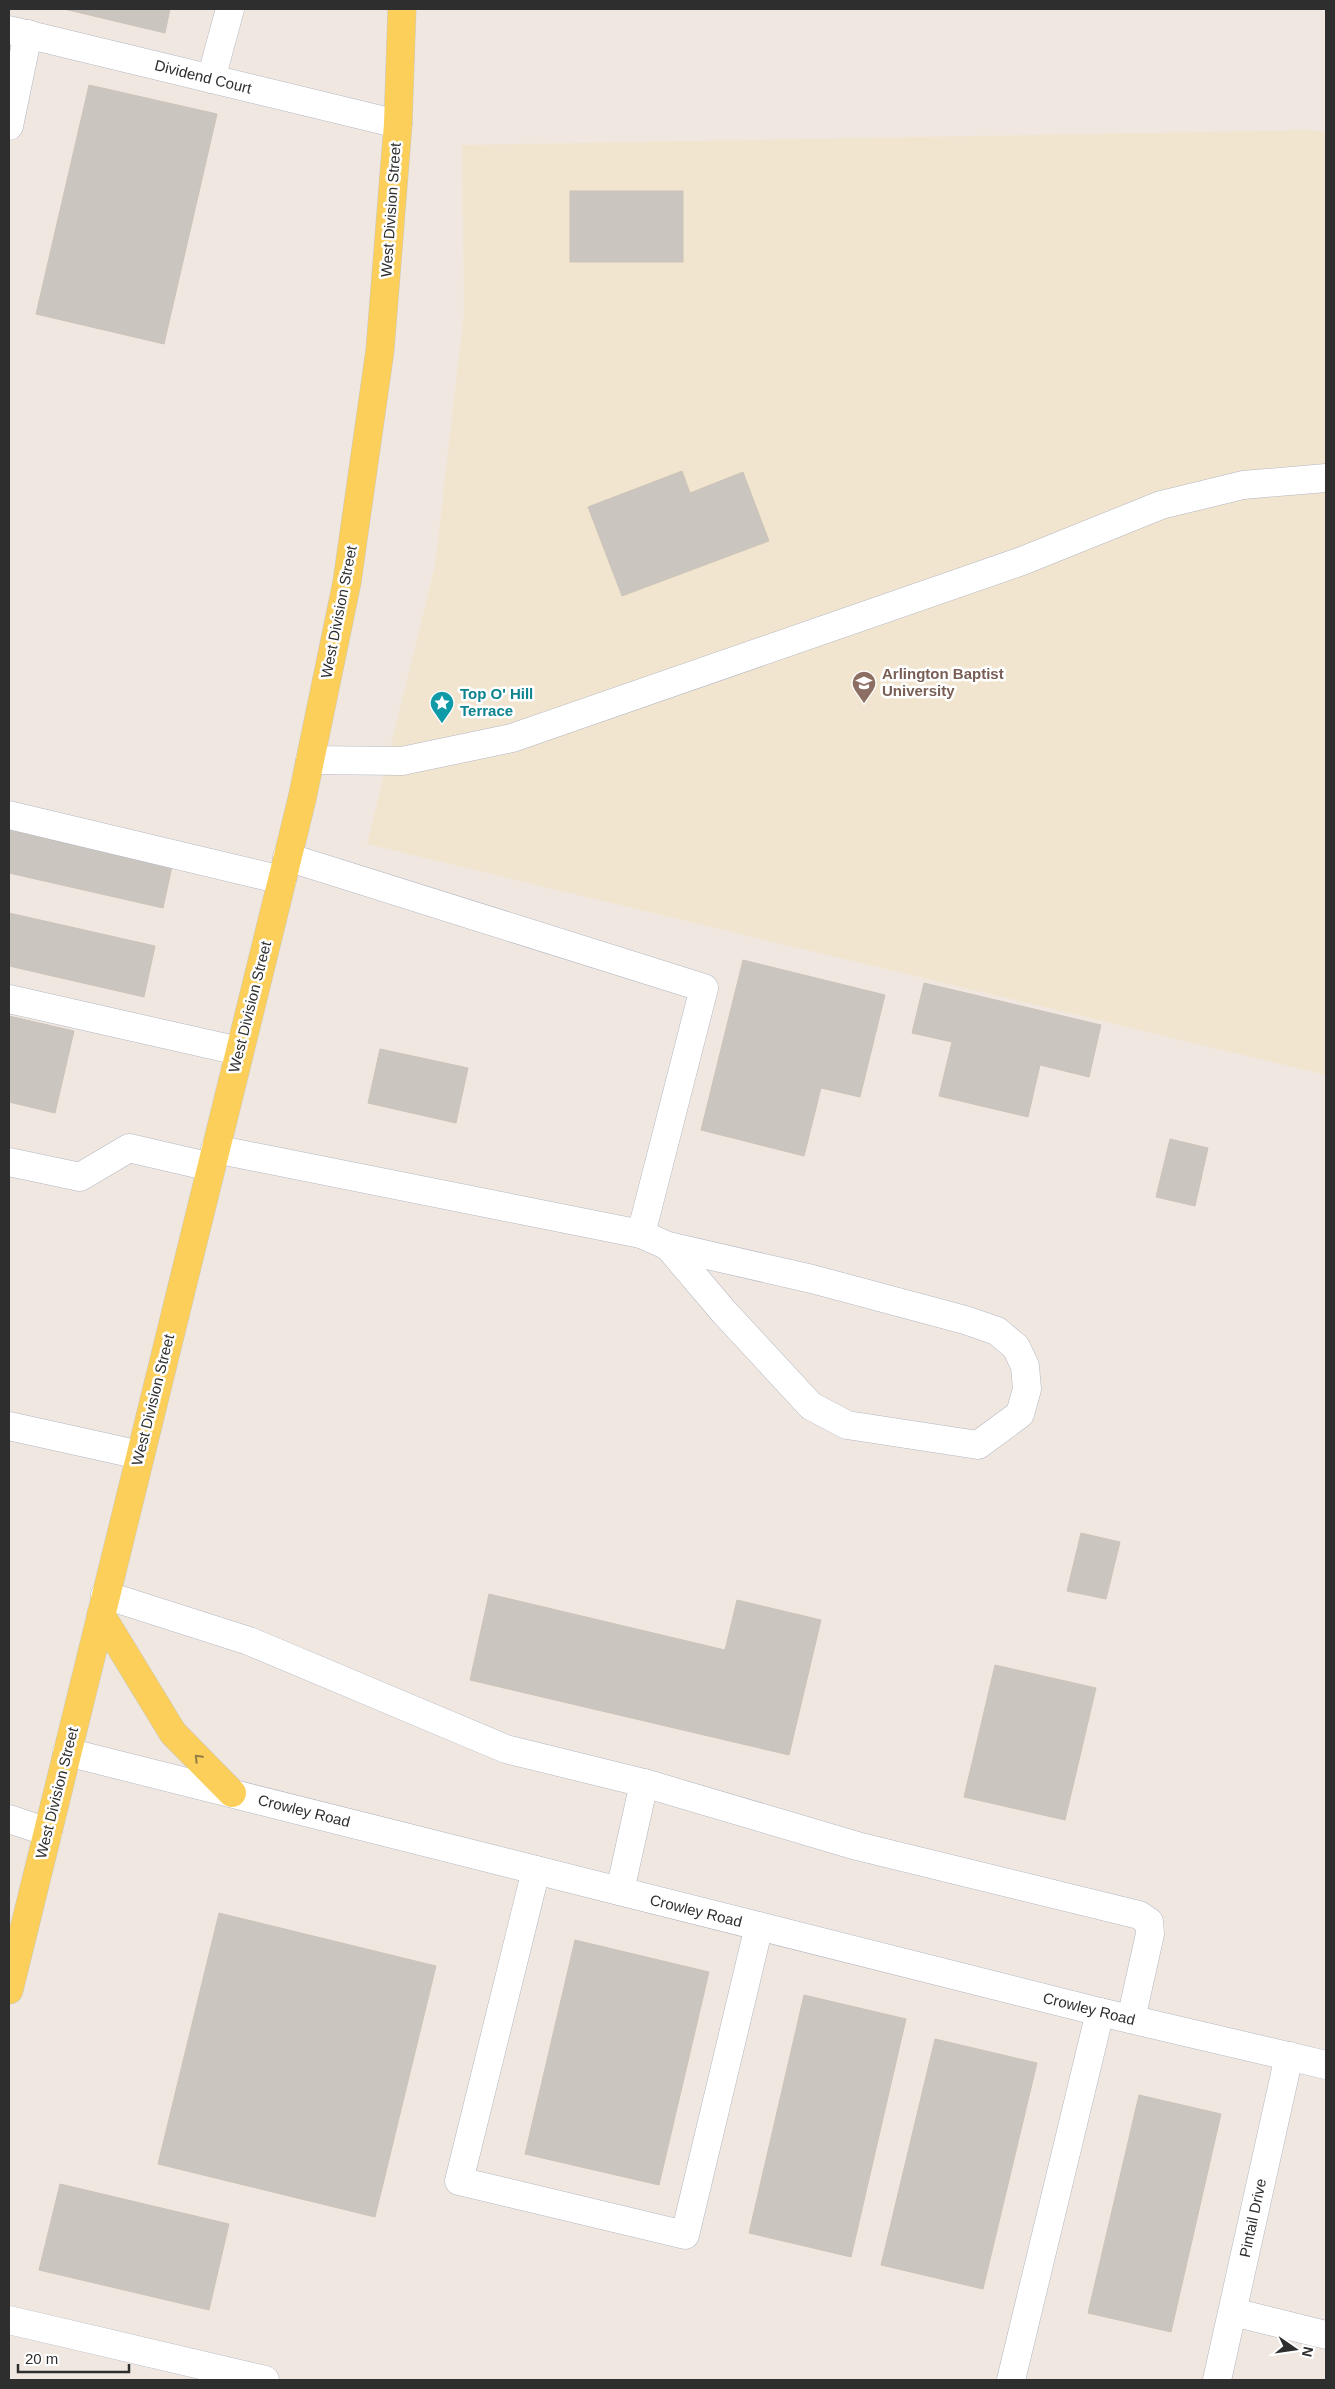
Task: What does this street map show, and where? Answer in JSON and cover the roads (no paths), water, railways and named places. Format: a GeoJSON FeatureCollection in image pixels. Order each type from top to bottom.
{"type":"FeatureCollection","features":[{"type":"Feature","properties":{"kind":"main road","name":"West Division Street"},"geometry":{"type":"LineString","coordinates":[[9,1990],[284,869],[310,760],[347,582],[380,350],[398,124],[402,9]]}},
{"type":"Feature","properties":{"kind":"main road"},"geometry":{"type":"LineString","coordinates":[[103,1605],[173,1733],[232,1793]]}},
{"type":"Feature","properties":{"kind":"street"},"geometry":{"type":"LineString","coordinates":[[211,79],[230,9]]}},
{"type":"Feature","properties":{"kind":"street"},"geometry":{"type":"LineString","coordinates":[[9,126],[18,32]]}},
{"type":"Feature","properties":{"kind":"street","name":"Dividend Court"},"geometry":{"type":"LineString","coordinates":[[18,32],[398,124]]}},
{"type":"Feature","properties":{"kind":"street"},"geometry":{"type":"LineString","coordinates":[[310,760],[402,761],[512,738],[1022,561],[1161,505],[1243,485],[1326,478]]}},
{"type":"Feature","properties":{"kind":"street"},"geometry":{"type":"LineString","coordinates":[[9,815],[284,869],[704,988],[641,1234]]}},
{"type":"Feature","properties":{"kind":"street"},"geometry":{"type":"LineString","coordinates":[[9,999],[239,1051]]}},
{"type":"Feature","properties":{"kind":"street"},"geometry":{"type":"LineString","coordinates":[[9,1162],[80,1177],[129,1148],[213,1158],[641,1234],[668,1246],[812,1279],[965,1320],[997,1331],[1016,1347],[1024,1366],[1027,1390],[1020,1414],[978,1445],[847,1425],[811,1406],[724,1312],[668,1246]]}},
{"type":"Feature","properties":{"kind":"street"},"geometry":{"type":"LineString","coordinates":[[9,1426],[140,1455]]}},
{"type":"Feature","properties":{"kind":"street"},"geometry":{"type":"LineString","coordinates":[[103,1605],[249,1641],[506,1749],[644,1783],[857,1846],[1139,1915],[1149,1922],[1150,1934],[1130,2019]]}},
{"type":"Feature","properties":{"kind":"street","name":"Crowley Road"},"geometry":{"type":"LineString","coordinates":[[67,1752],[1100,2012],[1326,2065]]}},
{"type":"Feature","properties":{"kind":"street"},"geometry":{"type":"LineString","coordinates":[[620,1891],[644,1783]]}},
{"type":"Feature","properties":{"kind":"street"},"geometry":{"type":"LineString","coordinates":[[9,1819],[48,1832]]}},
{"type":"Feature","properties":{"kind":"street"},"geometry":{"type":"LineString","coordinates":[[536,1870],[459,2181],[685,2235],[758,1926]]}},
{"type":"Feature","properties":{"kind":"street"},"geometry":{"type":"LineString","coordinates":[[1011,2380],[1100,2012]]}},
{"type":"Feature","properties":{"kind":"street","name":"Pintail Drive"},"geometry":{"type":"LineString","coordinates":[[1217,2380],[1289,2056]]}},
{"type":"Feature","properties":{"kind":"street"},"geometry":{"type":"LineString","coordinates":[[1233,2312],[1326,2335]]}},
{"type":"Feature","properties":{"kind":"street"},"geometry":{"type":"LineString","coordinates":[[9,2320],[266,2380]]}},
{"type":"Feature","properties":{"kind":"place","name":"Arlington Baptist University"},"geometry":{"type":"Point","coordinates":[864,704]}},
{"type":"Feature","properties":{"kind":"place","name":"Top O' Hill Terrace"},"geometry":{"type":"Point","coordinates":[442,724]}}]}
